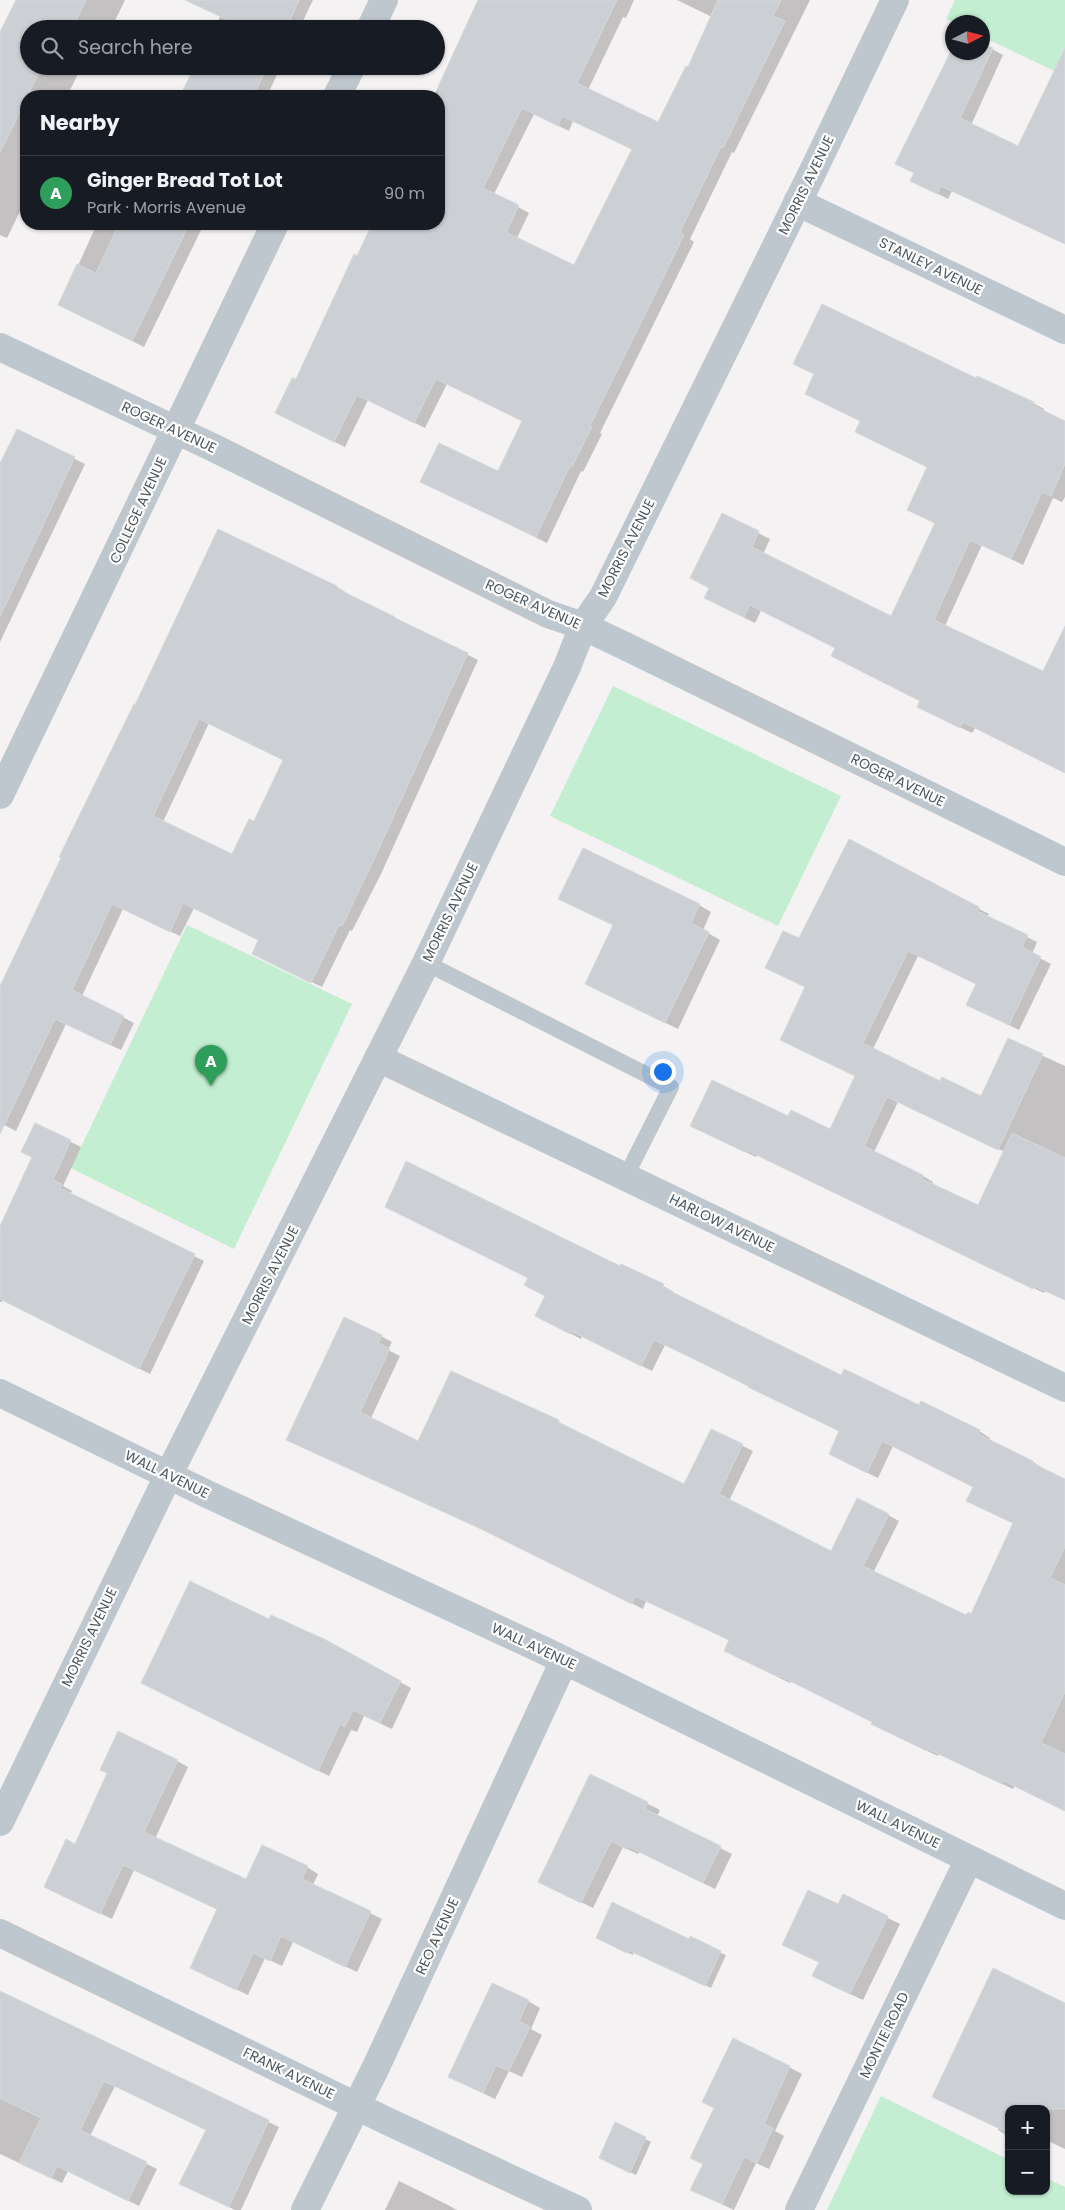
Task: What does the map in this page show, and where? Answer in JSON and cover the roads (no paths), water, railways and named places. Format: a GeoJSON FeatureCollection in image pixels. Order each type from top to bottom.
{"type":"FeatureCollection","features":[{"type":"Feature","properties":{"kind":"street"},"geometry":{"type":"LineString","coordinates":[[374,20],[384,0]]}},
{"type":"Feature","properties":{"kind":"street","name":"MORRIS AVENUE"},"geometry":{"type":"LineString","coordinates":[[0,1822],[169,1474],[426,962],[567,667],[583,626],[602,597],[895,0]]}},
{"type":"Feature","properties":{"kind":"street"},"geometry":{"type":"LineString","coordinates":[[340,90],[348,75]]}},
{"type":"Feature","properties":{"kind":"street","name":"STANLEY AVENUE"},"geometry":{"type":"LineString","coordinates":[[797,202],[1065,330]]}},
{"type":"Feature","properties":{"kind":"street","name":"COLLEGE AVENUE"},"geometry":{"type":"LineString","coordinates":[[0,795],[273,230]]}},
{"type":"Feature","properties":{"kind":"street","name":"ROGER AVENUE"},"geometry":{"type":"LineString","coordinates":[[0,347],[175,430],[548,614],[583,626],[1065,862]]}},
{"type":"Feature","properties":{"kind":"street","name":"HARLOW AVENUE"},"geometry":{"type":"LineString","coordinates":[[378,1058],[1065,1388]]}},
{"type":"Feature","properties":{"kind":"street","name":"WALL AVENUE"},"geometry":{"type":"LineString","coordinates":[[0,1393],[564,1661],[1065,1906]]}},
{"type":"Feature","properties":{"kind":"street","name":"REO AVENUE"},"geometry":{"type":"LineString","coordinates":[[305,2210],[432,1947],[564,1661]]}},
{"type":"Feature","properties":{"kind":"street","name":"MONTIE ROAD"},"geometry":{"type":"LineString","coordinates":[[799,2210],[969,1859]]}},
{"type":"Feature","properties":{"kind":"street","name":"FRANK AVENUE"},"geometry":{"type":"LineString","coordinates":[[0,1933],[356,2106],[578,2210]]}},
{"type":"Feature","properties":{"kind":"lane"},"geometry":{"type":"LineString","coordinates":[[426,962],[462,982],[670,1086],[626,1176]]}},
{"type":"Feature","properties":{"kind":"place","name":"Ginger Bread Tot Lot"},"geometry":{"type":"Point","coordinates":[211,1086]}}]}
